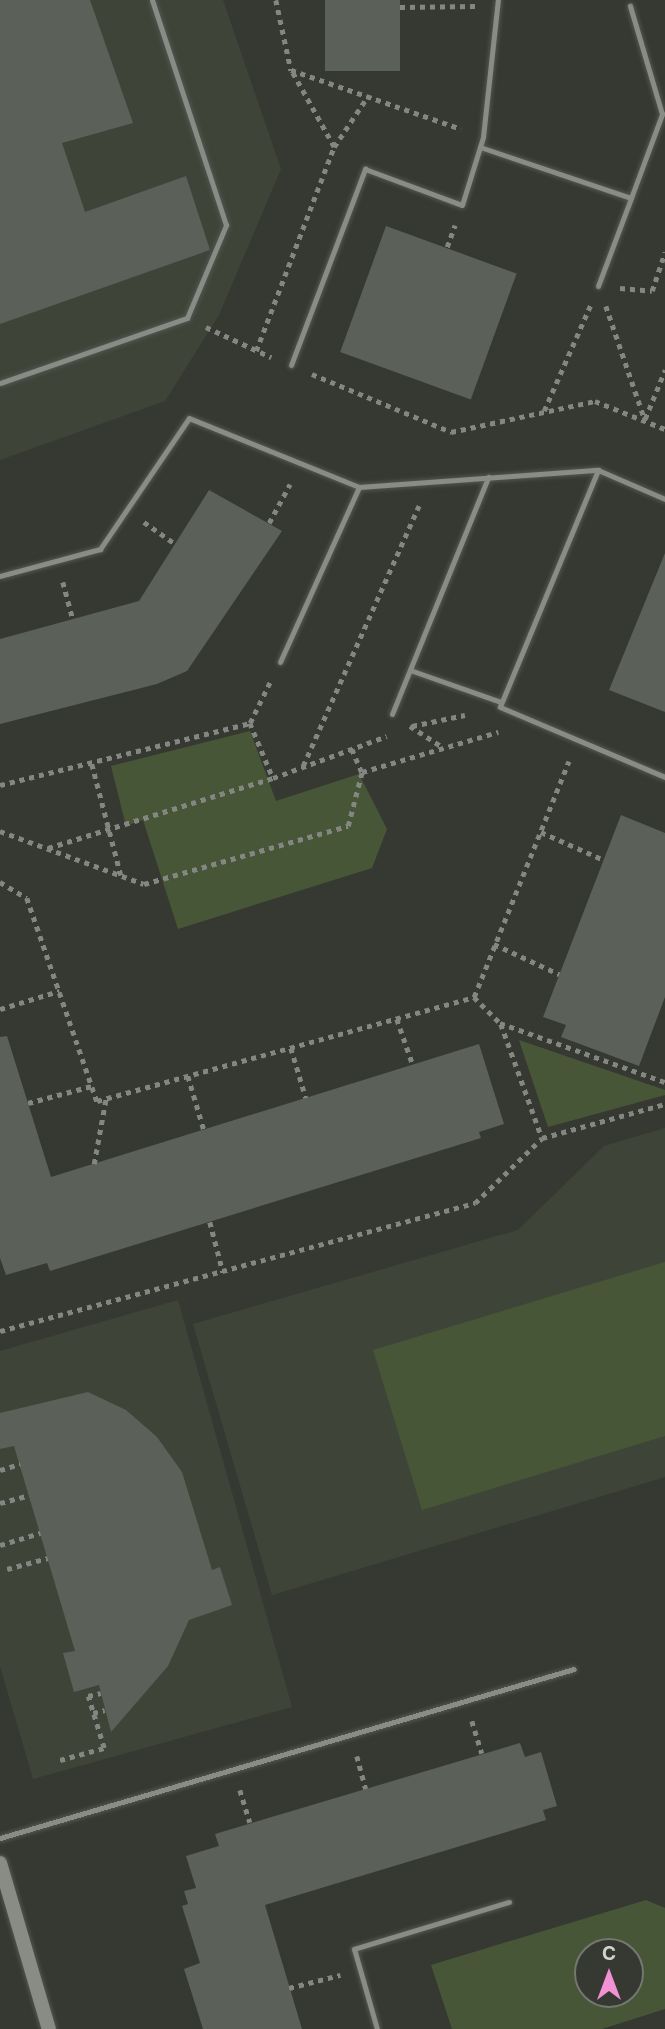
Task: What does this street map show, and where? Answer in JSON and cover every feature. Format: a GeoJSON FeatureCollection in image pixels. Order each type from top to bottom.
{"type":"FeatureCollection","features":[{"type":"Feature","properties":{"kind":"main road"},"geometry":{"type":"LineString","coordinates":[[0,1863],[49,2029]]}},
{"type":"Feature","properties":{"kind":"lane"},"geometry":{"type":"LineString","coordinates":[[0,383],[187,318],[226,225],[152,0]]}},
{"type":"Feature","properties":{"kind":"lane"},"geometry":{"type":"LineString","coordinates":[[291,365],[365,169],[462,205],[484,137],[498,3]]}},
{"type":"Feature","properties":{"kind":"lane"},"geometry":{"type":"LineString","coordinates":[[598,286],[662,114],[630,6]]}},
{"type":"Feature","properties":{"kind":"lane"},"geometry":{"type":"LineString","coordinates":[[480,147],[631,198]]}},
{"type":"Feature","properties":{"kind":"lane"},"geometry":{"type":"LineString","coordinates":[[0,576],[100,549],[189,418],[359,487],[598,471],[665,499]]}},
{"type":"Feature","properties":{"kind":"lane"},"geometry":{"type":"LineString","coordinates":[[598,471],[499,707],[665,777]]}},
{"type":"Feature","properties":{"kind":"lane"},"geometry":{"type":"LineString","coordinates":[[392,714],[488,477]]}},
{"type":"Feature","properties":{"kind":"lane"},"geometry":{"type":"LineString","coordinates":[[280,662],[359,487]]}},
{"type":"Feature","properties":{"kind":"lane"},"geometry":{"type":"LineString","coordinates":[[410,670],[502,702]]}},
{"type":"Feature","properties":{"kind":"lane"},"geometry":{"type":"LineString","coordinates":[[0,1838],[574,1669]]}},
{"type":"Feature","properties":{"kind":"lane"},"geometry":{"type":"LineString","coordinates":[[377,2029],[354,1949],[509,1902]]}},
{"type":"Feature","properties":{"kind":"path"},"geometry":{"type":"LineString","coordinates":[[276,0],[291,70],[334,147]]}},
{"type":"Feature","properties":{"kind":"path"},"geometry":{"type":"LineString","coordinates":[[400,7],[498,3]]}},
{"type":"Feature","properties":{"kind":"path"},"geometry":{"type":"LineString","coordinates":[[291,70],[484,137]]}},
{"type":"Feature","properties":{"kind":"path"},"geometry":{"type":"LineString","coordinates":[[256,351],[334,147],[368,96]]}},
{"type":"Feature","properties":{"kind":"path"},"geometry":{"type":"LineString","coordinates":[[598,286],[652,291],[665,251]]}},
{"type":"Feature","properties":{"kind":"path"},"geometry":{"type":"LineString","coordinates":[[544,412],[598,286]]}},
{"type":"Feature","properties":{"kind":"path"},"geometry":{"type":"LineString","coordinates":[[598,286],[645,420]]}},
{"type":"Feature","properties":{"kind":"path"},"geometry":{"type":"LineString","coordinates":[[187,318],[256,351],[451,432],[594,401],[665,429]]}},
{"type":"Feature","properties":{"kind":"path"},"geometry":{"type":"LineString","coordinates":[[645,420],[665,370]]}},
{"type":"Feature","properties":{"kind":"path"},"geometry":{"type":"LineString","coordinates":[[269,523],[301,463]]}},
{"type":"Feature","properties":{"kind":"path"},"geometry":{"type":"LineString","coordinates":[[303,767],[429,482]]}},
{"type":"Feature","properties":{"kind":"path"},"geometry":{"type":"LineString","coordinates":[[128,511],[175,544]]}},
{"type":"Feature","properties":{"kind":"path"},"geometry":{"type":"LineString","coordinates":[[57,561],[73,619]]}},
{"type":"Feature","properties":{"kind":"path"},"geometry":{"type":"LineString","coordinates":[[273,778],[250,723],[280,662]]}},
{"type":"Feature","properties":{"kind":"path"},"geometry":{"type":"LineString","coordinates":[[47,849],[273,778],[411,727],[476,713]]}},
{"type":"Feature","properties":{"kind":"path"},"geometry":{"type":"LineString","coordinates":[[392,714],[442,747]]}},
{"type":"Feature","properties":{"kind":"path"},"geometry":{"type":"LineString","coordinates":[[0,785],[250,723]]}},
{"type":"Feature","properties":{"kind":"path"},"geometry":{"type":"LineString","coordinates":[[362,772],[502,731]]}},
{"type":"Feature","properties":{"kind":"path"},"geometry":{"type":"LineString","coordinates":[[0,831],[144,884],[348,826],[362,772],[352,748]]}},
{"type":"Feature","properties":{"kind":"path"},"geometry":{"type":"LineString","coordinates":[[474,998],[571,758]]}},
{"type":"Feature","properties":{"kind":"path"},"geometry":{"type":"LineString","coordinates":[[92,764],[121,875]]}},
{"type":"Feature","properties":{"kind":"path"},"geometry":{"type":"LineString","coordinates":[[541,832],[604,860]]}},
{"type":"Feature","properties":{"kind":"path"},"geometry":{"type":"LineString","coordinates":[[0,882],[27,898],[97,1101],[474,998]]}},
{"type":"Feature","properties":{"kind":"path"},"geometry":{"type":"LineString","coordinates":[[494,944],[559,974]]}},
{"type":"Feature","properties":{"kind":"path"},"geometry":{"type":"LineString","coordinates":[[0,1009],[60,991]]}},
{"type":"Feature","properties":{"kind":"path"},"geometry":{"type":"LineString","coordinates":[[474,998],[500,1023],[665,1082]]}},
{"type":"Feature","properties":{"kind":"path"},"geometry":{"type":"LineString","coordinates":[[397,1019],[413,1065]]}},
{"type":"Feature","properties":{"kind":"path"},"geometry":{"type":"LineString","coordinates":[[500,1023],[542,1138]]}},
{"type":"Feature","properties":{"kind":"path"},"geometry":{"type":"LineString","coordinates":[[291,1048],[306,1098]]}},
{"type":"Feature","properties":{"kind":"path"},"geometry":{"type":"LineString","coordinates":[[188,1076],[204,1130]]}},
{"type":"Feature","properties":{"kind":"path"},"geometry":{"type":"LineString","coordinates":[[28,1103],[92,1086]]}},
{"type":"Feature","properties":{"kind":"path"},"geometry":{"type":"LineString","coordinates":[[94,1164],[106,1098]]}},
{"type":"Feature","properties":{"kind":"path"},"geometry":{"type":"LineString","coordinates":[[0,1331],[475,1203],[542,1138],[665,1104]]}},
{"type":"Feature","properties":{"kind":"path"},"geometry":{"type":"LineString","coordinates":[[210,1222],[223,1272]]}},
{"type":"Feature","properties":{"kind":"path"},"geometry":{"type":"LineString","coordinates":[[0,1470],[20,1464]]}},
{"type":"Feature","properties":{"kind":"path"},"geometry":{"type":"LineString","coordinates":[[0,1503],[29,1495]]}},
{"type":"Feature","properties":{"kind":"path"},"geometry":{"type":"LineString","coordinates":[[0,1545],[40,1533]]}},
{"type":"Feature","properties":{"kind":"path"},"geometry":{"type":"LineString","coordinates":[[7,1569],[48,1558]]}},
{"type":"Feature","properties":{"kind":"path"},"geometry":{"type":"LineString","coordinates":[[60,1760],[104,1748],[88,1696],[101,1693]]}},
{"type":"Feature","properties":{"kind":"path"},"geometry":{"type":"LineString","coordinates":[[466,1700],[482,1754]]}},
{"type":"Feature","properties":{"kind":"path"},"geometry":{"type":"LineString","coordinates":[[93,1713],[105,1710]]}},
{"type":"Feature","properties":{"kind":"path"},"geometry":{"type":"LineString","coordinates":[[351,1734],[366,1788]]}},
{"type":"Feature","properties":{"kind":"path"},"geometry":{"type":"LineString","coordinates":[[234,1769],[250,1823]]}},
{"type":"Feature","properties":{"kind":"path"},"geometry":{"type":"LineString","coordinates":[[289,1988],[359,1970]]}},
{"type":"Feature","properties":{"kind":"shaded area"},"geometry":{"type":"Polygon","coordinates":[[[0,0],[223,0],[281,169],[219,315],[165,401],[0,460],[0,0]]]}},
{"type":"Feature","properties":{"kind":"shaded area"},"geometry":{"type":"Polygon","coordinates":[[[665,1128],[665,1477],[272,1595],[193,1324],[518,1230],[604,1146],[665,1128]]]}},
{"type":"Feature","properties":{"kind":"shaded area"},"geometry":{"type":"Polygon","coordinates":[[[178,1300],[292,1707],[33,1779],[0,1666],[0,1351],[178,1300]]]}},
{"type":"Feature","properties":{"kind":"green space"},"geometry":{"type":"Polygon","coordinates":[[[250,731],[276,801],[359,774],[387,829],[372,868],[178,929],[143,820],[126,826],[111,766],[250,731]]]}},
{"type":"Feature","properties":{"kind":"green space"},"geometry":{"type":"Polygon","coordinates":[[[519,1040],[665,1090],[665,1095],[548,1127],[519,1040]]]}},
{"type":"Feature","properties":{"kind":"green space"},"geometry":{"type":"Polygon","coordinates":[[[665,1262],[665,1436],[422,1510],[373,1350],[665,1262]]]}},
{"type":"Feature","properties":{"kind":"green space"},"geometry":{"type":"Polygon","coordinates":[[[646,1900],[665,1908],[665,2009],[602,2029],[452,2029],[431,1965],[646,1900]]]}},
{"type":"Feature","properties":{"kind":"building"},"geometry":{"type":"Polygon","coordinates":[[[0,0],[90,0],[133,123],[62,143],[85,212],[186,176],[210,250],[0,324],[0,0]]]}},
{"type":"Feature","properties":{"kind":"building"},"geometry":{"type":"Polygon","coordinates":[[[325,0],[400,0],[400,71],[325,71],[325,0]]]}},
{"type":"Feature","properties":{"kind":"building"},"geometry":{"type":"Polygon","coordinates":[[[386,226],[517,274],[471,399],[340,352],[386,226]]]}},
{"type":"Feature","properties":{"kind":"building"},"geometry":{"type":"Polygon","coordinates":[[[209,490],[282,531],[187,671],[157,684],[0,724],[0,639],[139,601],[209,490]]]}},
{"type":"Feature","properties":{"kind":"building"},"geometry":{"type":"Polygon","coordinates":[[[665,553],[665,712],[609,690],[665,553]]]}},
{"type":"Feature","properties":{"kind":"building"},"geometry":{"type":"Polygon","coordinates":[[[621,815],[665,833],[665,997],[639,1066],[561,1037],[566,1025],[543,1017],[621,815]]]}},
{"type":"Feature","properties":{"kind":"building"},"geometry":{"type":"Polygon","coordinates":[[[7,1036],[51,1177],[479,1044],[504,1124],[479,1132],[481,1138],[50,1271],[47,1263],[6,1275],[0,1258],[0,1037],[7,1036]]]}},
{"type":"Feature","properties":{"kind":"building"},"geometry":{"type":"Polygon","coordinates":[[[88,1392],[126,1410],[157,1437],[182,1472],[212,1570],[220,1567],[232,1605],[189,1620],[168,1666],[111,1732],[99,1685],[74,1692],[63,1653],[75,1651],[14,1446],[0,1449],[0,1413],[88,1392]]]}},
{"type":"Feature","properties":{"kind":"building"},"geometry":{"type":"Polygon","coordinates":[[[520,1743],[525,1757],[541,1752],[557,1806],[543,1810],[546,1820],[265,1905],[302,2029],[203,2029],[184,1969],[200,1963],[182,1906],[188,1904],[184,1891],[196,1888],[186,1856],[219,1846],[215,1834],[520,1743]]]}}]}
